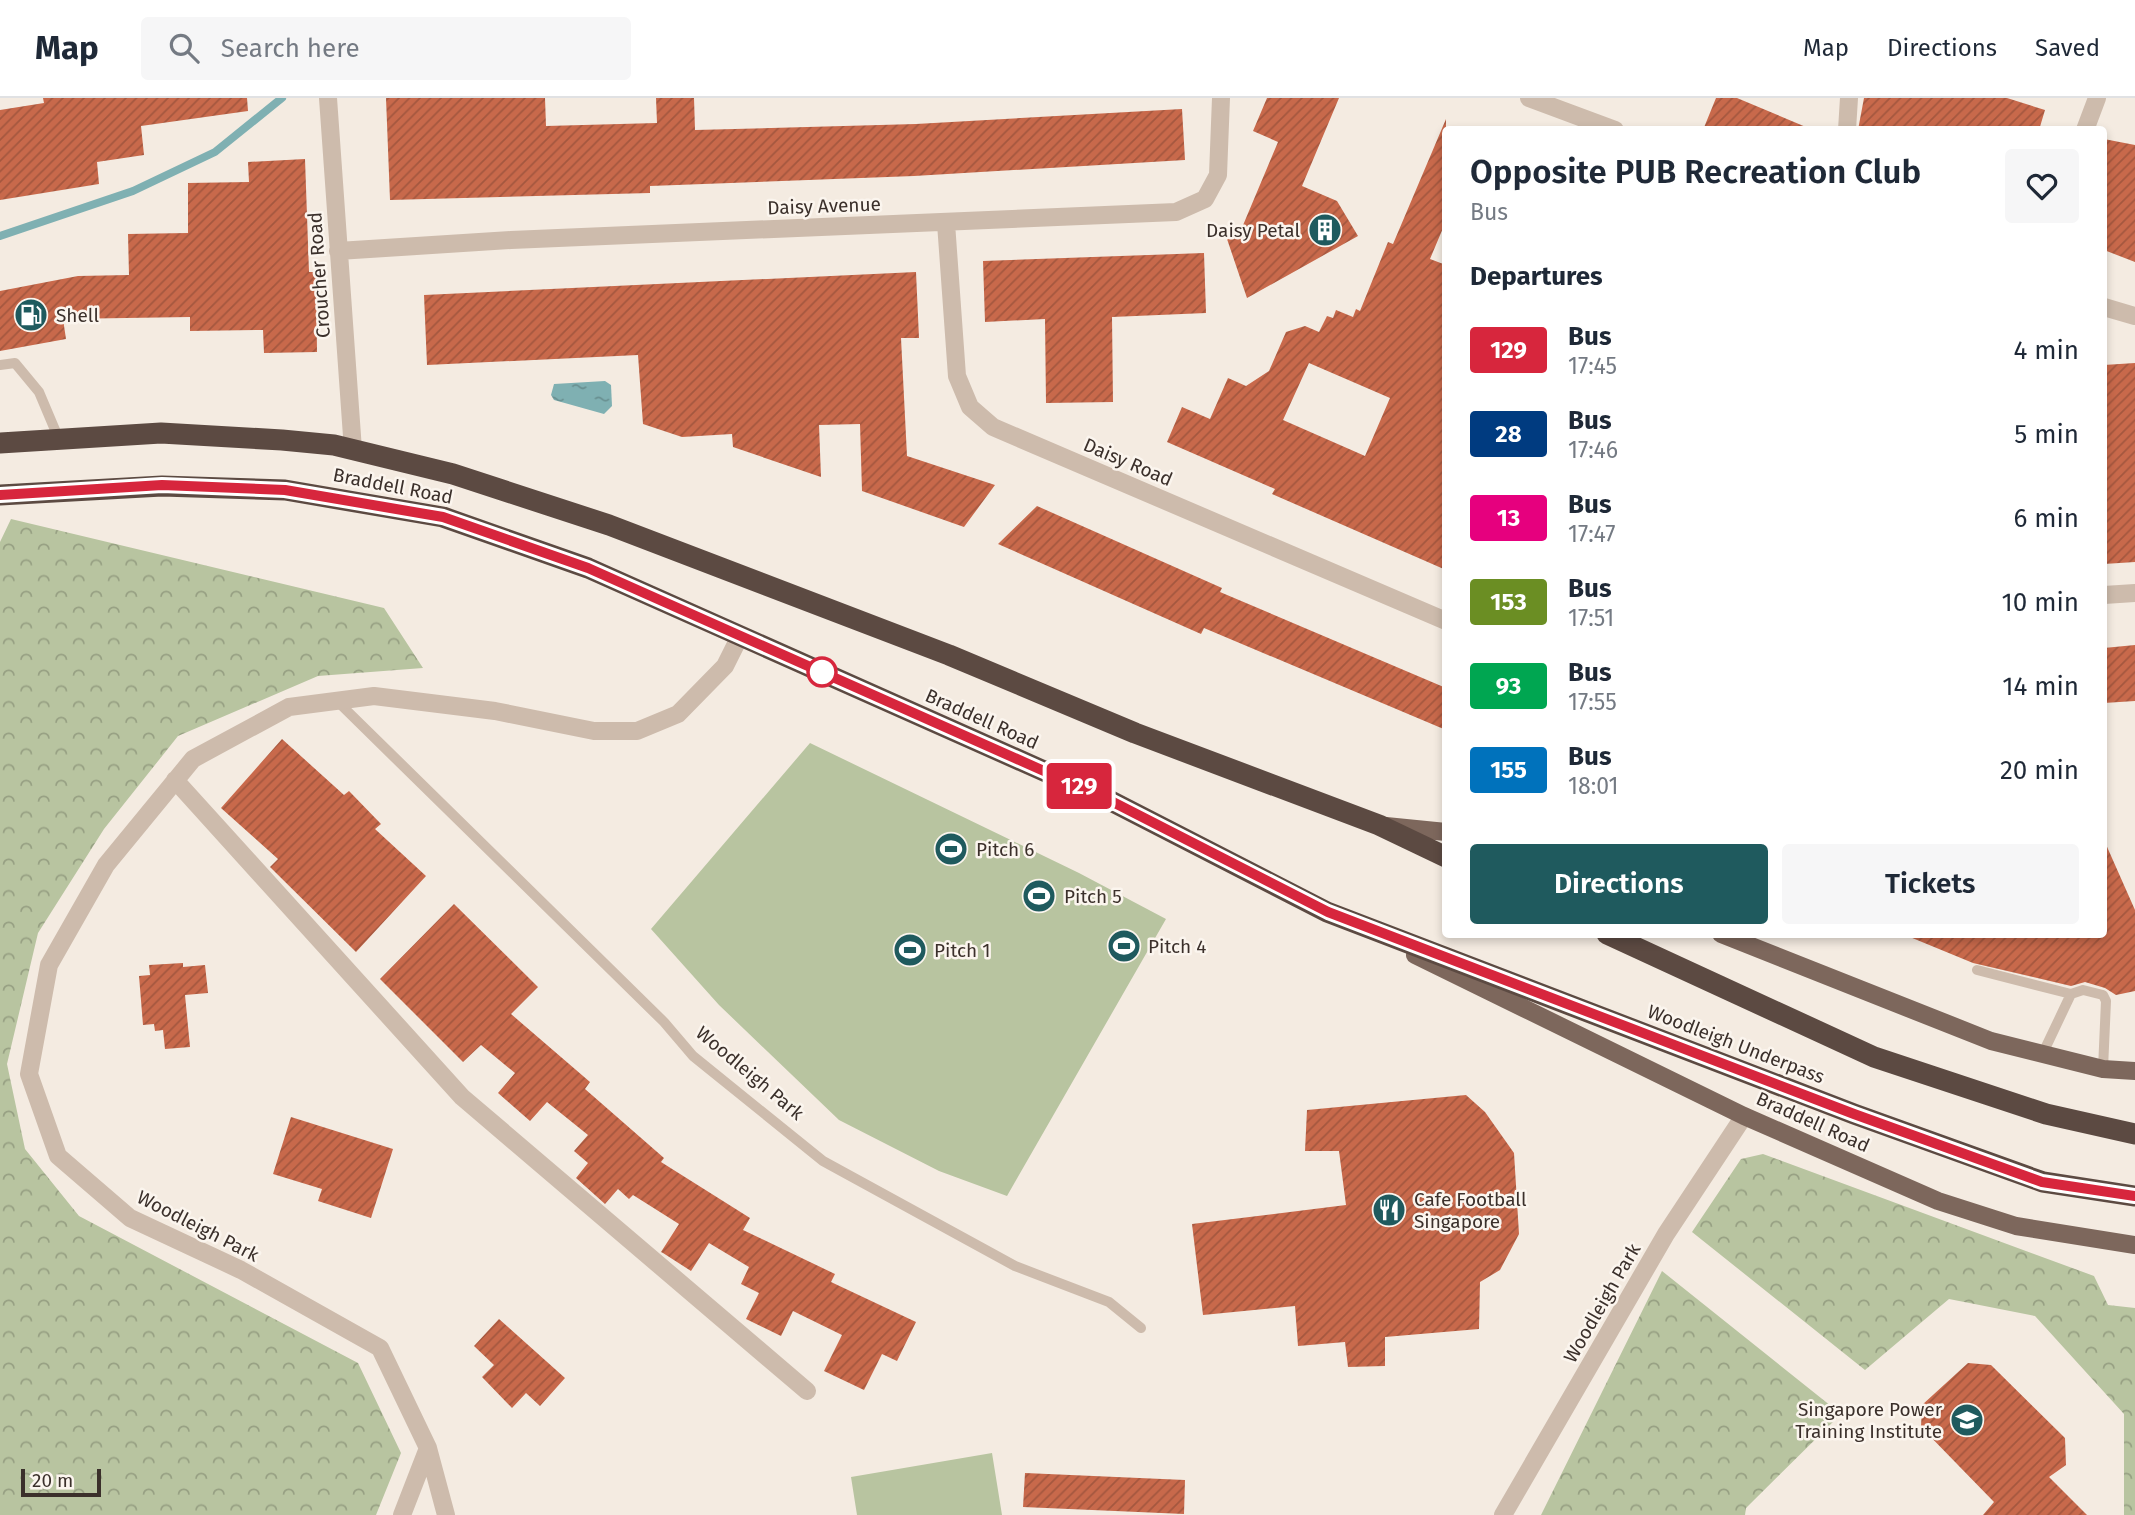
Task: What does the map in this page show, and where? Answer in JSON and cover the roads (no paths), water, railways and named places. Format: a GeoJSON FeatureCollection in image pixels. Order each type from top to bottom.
{"type":"FeatureCollection","features":[{"type":"Feature","properties":{"kind":"highway","name":"Braddell Road"},"geometry":{"type":"LineString","coordinates":[[0,443],[161,433],[282,440],[353,450],[453,474],[609,525],[949,655],[1135,733],[1379,825]]}},
{"type":"Feature","properties":{"kind":"highway","name":"Braddell Road"},"geometry":{"type":"LineString","coordinates":[[0,495],[162,485],[285,490],[443,517],[588,568],[1109,800],[1328,912]]}},
{"type":"Feature","properties":{"kind":"highway"},"geometry":{"type":"LineString","coordinates":[[1379,825],[1442,855]]}},
{"type":"Feature","properties":{"kind":"highway","name":"Woodleigh Underpass"},"geometry":{"type":"LineString","coordinates":[[1328,912],[1854,1114],[2042,1182],[2135,1196]]}},
{"type":"Feature","properties":{"kind":"highway","name":"Woodleigh Underpass"},"geometry":{"type":"LineString","coordinates":[[1616,938],[1874,1057],[2046,1114],[2135,1134]]}},
{"type":"Feature","properties":{"kind":"main road","name":"Braddell Road"},"geometry":{"type":"LineString","coordinates":[[1379,825],[1442,832]]}},
{"type":"Feature","properties":{"kind":"main road","name":"Braddell Road"},"geometry":{"type":"LineString","coordinates":[[1328,912],[1744,1116],[1938,1201],[2016,1226],[2135,1245]]}},
{"type":"Feature","properties":{"kind":"main road"},"geometry":{"type":"LineString","coordinates":[[1731,938],[1990,1041],[2103,1069],[2135,1071]]}},
{"type":"Feature","properties":{"kind":"street","name":"Croucher Road"},"geometry":{"type":"LineString","coordinates":[[328,98],[353,450]]}},
{"type":"Feature","properties":{"kind":"street","name":"Daisy Avenue"},"geometry":{"type":"LineString","coordinates":[[338,251],[511,240],[1176,212],[1205,199],[1218,175],[1221,98]]}},
{"type":"Feature","properties":{"kind":"street"},"geometry":{"type":"LineString","coordinates":[[1529,98],[1604,126]]}},
{"type":"Feature","properties":{"kind":"street"},"geometry":{"type":"LineString","coordinates":[[1847,126],[1849,98]]}},
{"type":"Feature","properties":{"kind":"street"},"geometry":{"type":"LineString","coordinates":[[2086,126],[2096,98]]}},
{"type":"Feature","properties":{"kind":"street","name":"Daisy Road"},"geometry":{"type":"LineString","coordinates":[[946,223],[957,376],[970,407],[993,427],[1442,619]]}},
{"type":"Feature","properties":{"kind":"street"},"geometry":{"type":"LineString","coordinates":[[2107,308],[2135,316]]}},
{"type":"Feature","properties":{"kind":"street"},"geometry":{"type":"LineString","coordinates":[[2107,594],[2135,593]]}},
{"type":"Feature","properties":{"kind":"street","name":"Woodleigh Park"},"geometry":{"type":"LineString","coordinates":[[446,1515],[428,1448],[380,1348],[241,1270],[130,1218],[58,1156],[29,1074],[48,965],[106,864],[193,760],[289,707],[374,696],[495,711],[594,731],[637,731],[678,715],[724,666],[740,636]]}},
{"type":"Feature","properties":{"kind":"street"},"geometry":{"type":"LineString","coordinates":[[175,780],[462,1097],[807,1391]]}},
{"type":"Feature","properties":{"kind":"street","name":"Woodleigh Park"},"geometry":{"type":"LineString","coordinates":[[1503,1515],[1666,1234],[1744,1116]]}},
{"type":"Feature","properties":{"kind":"street"},"geometry":{"type":"LineString","coordinates":[[402,1515],[428,1448]]}},
{"type":"Feature","properties":{"kind":"lane"},"geometry":{"type":"LineString","coordinates":[[0,365],[15,363],[39,392],[58,438]]}},
{"type":"Feature","properties":{"kind":"lane","name":"Woodleigh Park"},"geometry":{"type":"LineString","coordinates":[[336,700],[664,1022],[693,1056],[823,1161],[1015,1266],[1109,1301],[1142,1328]]}},
{"type":"Feature","properties":{"kind":"lane"},"geometry":{"type":"LineString","coordinates":[[1977,970],[2071,994]]}},
{"type":"Feature","properties":{"kind":"lane"},"geometry":{"type":"LineString","coordinates":[[2043,1054],[2071,994],[2075,990],[2092,992],[2103,995],[2106,1001],[2103,1069]]}},
{"type":"Feature","properties":{"kind":"water"},"geometry":{"type":"Polygon","coordinates":[[[605,381],[611,385],[612,406],[604,414],[554,400],[551,395],[554,384],[605,381]]]}},
{"type":"Feature","properties":{"kind":"waterway"},"geometry":{"type":"LineString","coordinates":[[0,236],[133,191],[215,152],[282,98]]}},
{"type":"Feature","properties":{"kind":"place","name":"Daisy Petal"},"geometry":{"type":"Point","coordinates":[1325,230]}},
{"type":"Feature","properties":{"kind":"place","name":"Shell"},"geometry":{"type":"Point","coordinates":[31,315]}},
{"type":"Feature","properties":{"kind":"place","name":"Pitch 6"},"geometry":{"type":"Point","coordinates":[951,849]}},
{"type":"Feature","properties":{"kind":"place","name":"Pitch 5"},"geometry":{"type":"Point","coordinates":[1039,896]}},
{"type":"Feature","properties":{"kind":"place","name":"Pitch 4"},"geometry":{"type":"Point","coordinates":[1124,946]}},
{"type":"Feature","properties":{"kind":"place","name":"Pitch 1"},"geometry":{"type":"Point","coordinates":[910,950]}},
{"type":"Feature","properties":{"kind":"place","name":"Cafe Football Singapore"},"geometry":{"type":"Point","coordinates":[1389,1210]}},
{"type":"Feature","properties":{"kind":"place","name":"Singapore Power Training Institute"},"geometry":{"type":"Point","coordinates":[1967,1420]}}]}
